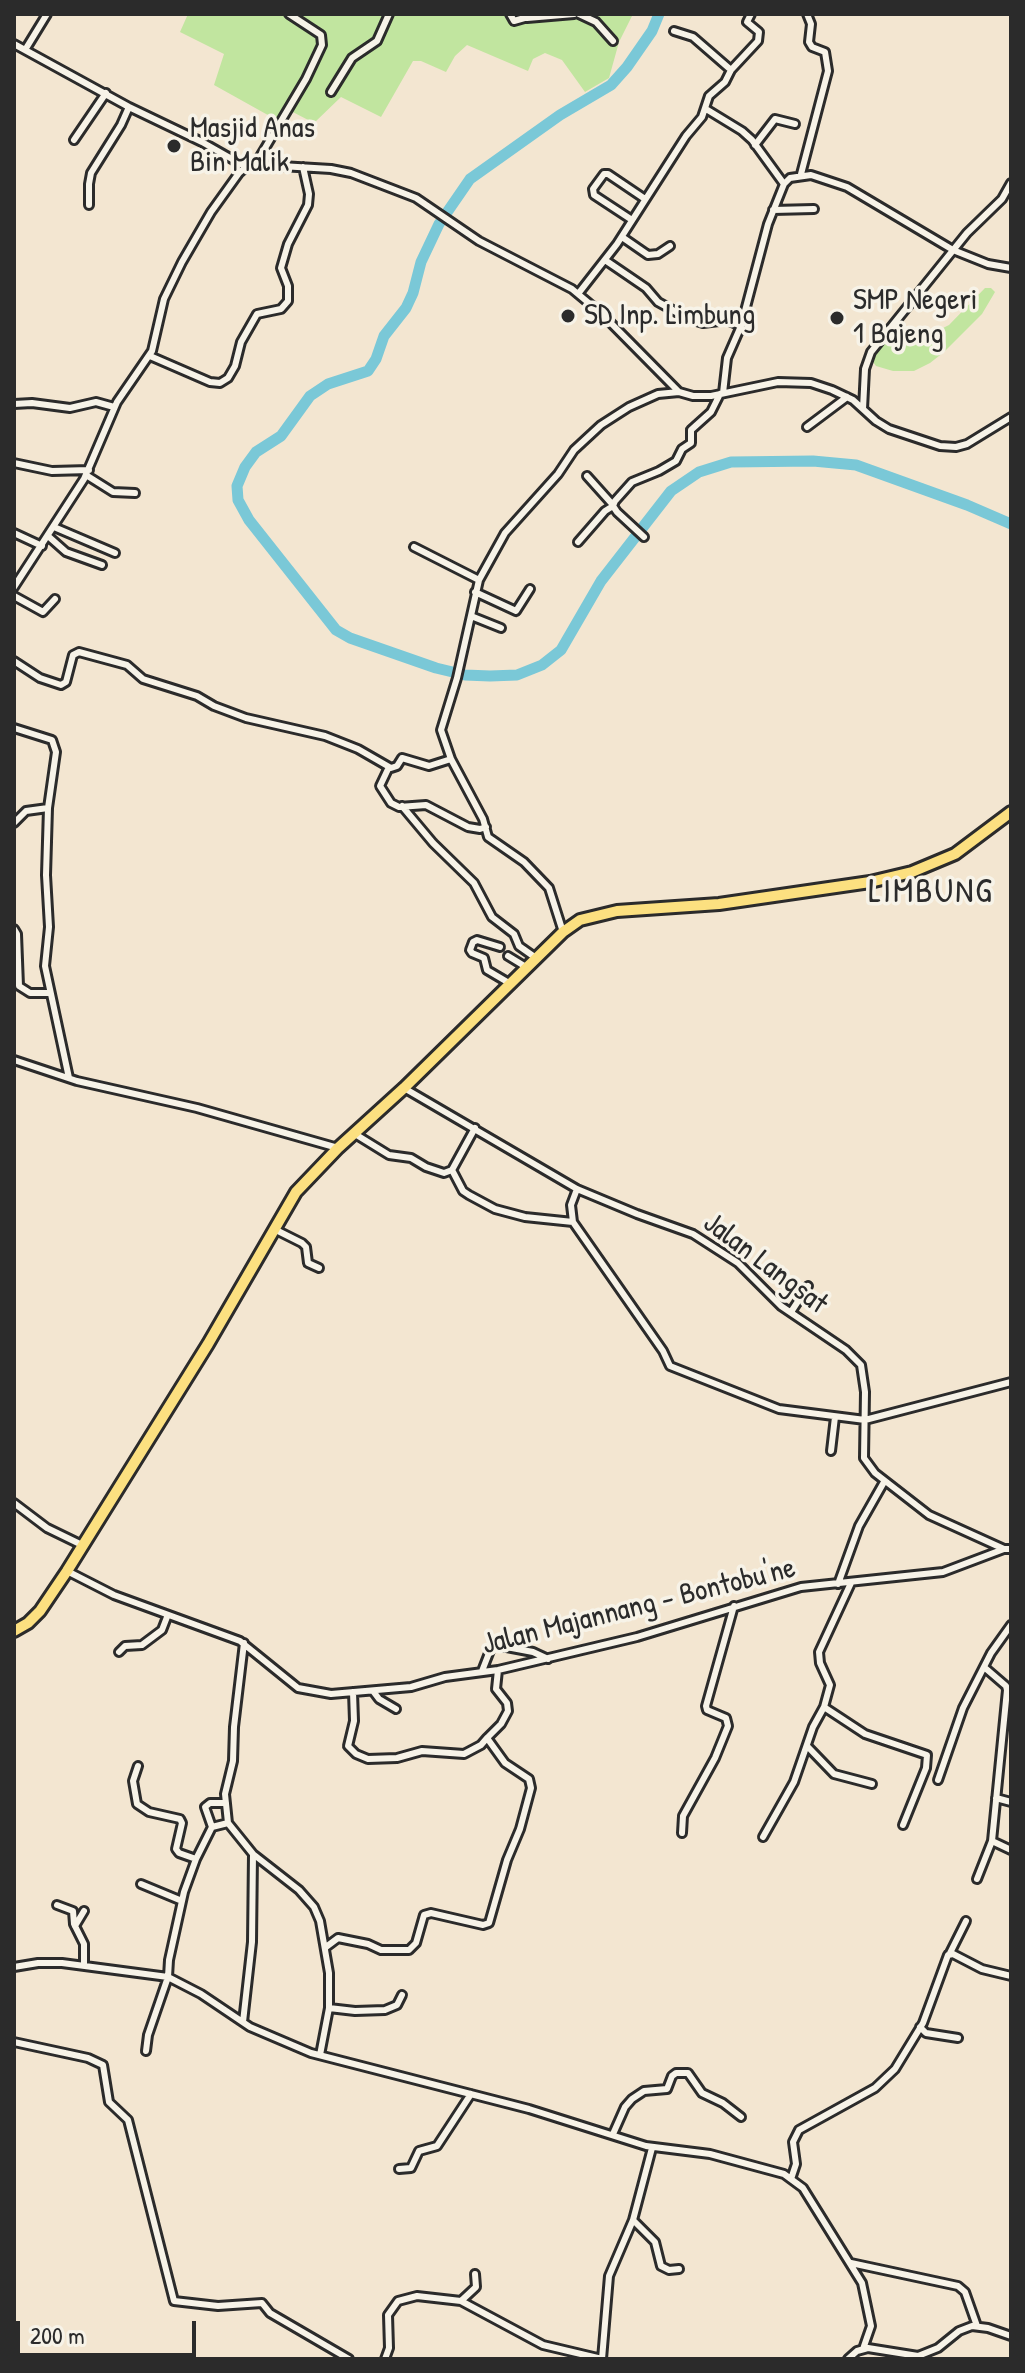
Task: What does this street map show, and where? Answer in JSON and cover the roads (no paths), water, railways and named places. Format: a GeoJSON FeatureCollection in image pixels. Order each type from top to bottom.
{"type":"FeatureCollection","features":[{"type":"Feature","properties":{"kind":"main road"},"geometry":{"type":"LineString","coordinates":[[14,1631],[40,1611],[67,1571],[208,1344],[296,1192],[563,932],[587,918],[617,911],[719,904],[870,882],[912,872],[955,854],[1011,812]]}},
{"type":"Feature","properties":{"kind":"street"},"geometry":{"type":"LineString","coordinates":[[25,50],[47,14]]}},
{"type":"Feature","properties":{"kind":"street"},"geometry":{"type":"LineString","coordinates":[[255,165],[306,79],[322,45],[321,35],[289,14]]}},
{"type":"Feature","properties":{"kind":"street"},"geometry":{"type":"LineString","coordinates":[[331,92],[352,58],[377,41],[389,14]]}},
{"type":"Feature","properties":{"kind":"street"},"geometry":{"type":"LineString","coordinates":[[510,14],[514,21],[528,16],[576,14],[596,22],[613,41]]}},
{"type":"Feature","properties":{"kind":"street"},"geometry":{"type":"LineString","coordinates":[[578,294],[622,237],[706,109],[709,96],[725,82],[731,70],[760,37],[759,32],[748,23],[751,14]]}},
{"type":"Feature","properties":{"kind":"street"},"geometry":{"type":"LineString","coordinates":[[801,174],[828,71],[825,52],[812,47],[809,42],[811,24],[807,14]]}},
{"type":"Feature","properties":{"kind":"street"},"geometry":{"type":"LineString","coordinates":[[674,31],[693,37],[731,70]]}},
{"type":"Feature","properties":{"kind":"street"},"geometry":{"type":"LineString","coordinates":[[14,44],[246,167]]}},
{"type":"Feature","properties":{"kind":"street"},"geometry":{"type":"LineString","coordinates":[[74,140],[106,93]]}},
{"type":"Feature","properties":{"kind":"street"},"geometry":{"type":"LineString","coordinates":[[89,205],[91,173],[129,107]]}},
{"type":"Feature","properties":{"kind":"street"},"geometry":{"type":"LineString","coordinates":[[706,109],[742,131],[784,184]]}},
{"type":"Feature","properties":{"kind":"street"},"geometry":{"type":"LineString","coordinates":[[755,145],[775,119],[795,124]]}},
{"type":"Feature","properties":{"kind":"street"},"geometry":{"type":"LineString","coordinates":[[14,587],[87,472],[114,407],[150,356],[164,299],[174,277],[211,212],[246,167],[331,169],[351,173],[407,194],[479,241],[578,294],[679,392]]}},
{"type":"Feature","properties":{"kind":"street"},"geometry":{"type":"LineString","coordinates":[[150,356],[210,382],[220,383],[228,378],[235,366],[241,342],[257,314],[281,309],[288,301],[288,286],[281,268],[288,244],[309,201],[303,167]]}},
{"type":"Feature","properties":{"kind":"street"},"geometry":{"type":"LineString","coordinates":[[632,220],[594,195],[593,189],[604,174],[608,174],[645,199]]}},
{"type":"Feature","properties":{"kind":"street"},"geometry":{"type":"LineString","coordinates":[[578,542],[632,482],[676,461],[682,449],[691,443],[691,430],[711,412],[722,394],[727,358],[741,326],[773,210],[784,184],[790,178],[801,174],[847,187],[953,250],[988,264],[1011,268]]}},
{"type":"Feature","properties":{"kind":"street"},"geometry":{"type":"LineString","coordinates":[[863,409],[865,369],[871,352],[953,250],[1002,199],[1011,183]]}},
{"type":"Feature","properties":{"kind":"street"},"geometry":{"type":"LineString","coordinates":[[1002,199],[1011,203]]}},
{"type":"Feature","properties":{"kind":"street"},"geometry":{"type":"LineString","coordinates":[[773,210],[814,209]]}},
{"type":"Feature","properties":{"kind":"street"},"geometry":{"type":"LineString","coordinates":[[622,237],[648,255],[658,254],[670,246]]}},
{"type":"Feature","properties":{"kind":"street"},"geometry":{"type":"LineString","coordinates":[[605,260],[646,288],[658,302],[687,318],[703,323],[727,320],[741,326]]}},
{"type":"Feature","properties":{"kind":"street"},"geometry":{"type":"LineString","coordinates":[[563,932],[549,888],[524,862],[493,841],[451,759],[441,730],[460,668],[479,580],[505,533],[588,435],[638,402],[658,394],[722,394],[778,382],[817,385],[847,397],[889,429],[951,447],[967,444],[1011,417]]}},
{"type":"Feature","properties":{"kind":"street"},"geometry":{"type":"LineString","coordinates":[[807,427],[847,397]]}},
{"type":"Feature","properties":{"kind":"street"},"geometry":{"type":"LineString","coordinates":[[14,404],[70,408],[96,402],[114,407]]}},
{"type":"Feature","properties":{"kind":"street"},"geometry":{"type":"LineString","coordinates":[[14,463],[52,471],[87,472],[113,492],[135,493]]}},
{"type":"Feature","properties":{"kind":"street"},"geometry":{"type":"LineString","coordinates":[[587,476],[643,536]]}},
{"type":"Feature","properties":{"kind":"street"},"geometry":{"type":"LineString","coordinates":[[54,527],[115,553]]}},
{"type":"Feature","properties":{"kind":"street"},"geometry":{"type":"LineString","coordinates":[[14,533],[42,546]]}},
{"type":"Feature","properties":{"kind":"street"},"geometry":{"type":"LineString","coordinates":[[48,536],[66,552],[102,565]]}},
{"type":"Feature","properties":{"kind":"street"},"geometry":{"type":"LineString","coordinates":[[414,547],[479,580]]}},
{"type":"Feature","properties":{"kind":"street"},"geometry":{"type":"LineString","coordinates":[[475,592],[516,611],[530,589]]}},
{"type":"Feature","properties":{"kind":"street"},"geometry":{"type":"LineString","coordinates":[[14,596],[43,612],[55,599]]}},
{"type":"Feature","properties":{"kind":"street"},"geometry":{"type":"LineString","coordinates":[[471,616],[501,628]]}},
{"type":"Feature","properties":{"kind":"street"},"geometry":{"type":"LineString","coordinates":[[14,661],[40,678],[58,685],[66,682],[76,653],[127,665],[143,679],[188,693],[246,718],[325,736],[358,749],[389,767],[395,767],[402,758],[429,766],[451,759]]}},
{"type":"Feature","properties":{"kind":"street"},"geometry":{"type":"LineString","coordinates":[[14,728],[54,742],[56,764],[48,808],[46,875],[49,927],[45,966],[69,1078]]}},
{"type":"Feature","properties":{"kind":"street"},"geometry":{"type":"LineString","coordinates":[[389,767],[380,781],[381,789],[391,803],[426,805],[468,827],[486,827]]}},
{"type":"Feature","properties":{"kind":"street"},"geometry":{"type":"LineString","coordinates":[[402,806],[433,843],[474,883],[492,917],[514,934],[519,946],[536,958]]}},
{"type":"Feature","properties":{"kind":"street"},"geometry":{"type":"LineString","coordinates":[[14,823],[26,811],[48,808]]}},
{"type":"Feature","properties":{"kind":"street"},"geometry":{"type":"LineString","coordinates":[[14,929],[17,934],[19,986],[30,993],[49,993]]}},
{"type":"Feature","properties":{"kind":"street"},"geometry":{"type":"LineString","coordinates":[[500,947],[477,940],[470,950],[485,959],[487,970],[509,983]]}},
{"type":"Feature","properties":{"kind":"street"},"geometry":{"type":"LineString","coordinates":[[508,956],[526,967]]}},
{"type":"Feature","properties":{"kind":"street"},"geometry":{"type":"LineString","coordinates":[[14,1060],[69,1078],[197,1108],[338,1148]]}},
{"type":"Feature","properties":{"kind":"street","name":"Jalan Langsat"},"geometry":{"type":"LineString","coordinates":[[404,1088],[577,1189],[703,1239],[745,1268],[769,1295],[846,1350],[861,1365],[865,1392],[864,1458],[884,1482],[929,1515],[1008,1549]]}},
{"type":"Feature","properties":{"kind":"street"},"geometry":{"type":"LineString","coordinates":[[355,1134],[389,1155],[411,1158],[442,1173],[452,1170],[475,1128]]}},
{"type":"Feature","properties":{"kind":"street"},"geometry":{"type":"LineString","coordinates":[[452,1170],[463,1191],[495,1209],[525,1217],[573,1222]]}},
{"type":"Feature","properties":{"kind":"street"},"geometry":{"type":"LineString","coordinates":[[577,1189],[571,1205],[573,1222],[674,1369],[779,1409],[865,1420],[1011,1382]]}},
{"type":"Feature","properties":{"kind":"street"},"geometry":{"type":"LineString","coordinates":[[274,1229],[302,1243],[306,1247],[308,1263],[319,1268]]}},
{"type":"Feature","properties":{"kind":"street"},"geometry":{"type":"LineString","coordinates":[[791,1312],[808,1286]]}},
{"type":"Feature","properties":{"kind":"street"},"geometry":{"type":"LineString","coordinates":[[831,1451],[835,1417]]}},
{"type":"Feature","properties":{"kind":"street"},"geometry":{"type":"LineString","coordinates":[[838,1584],[859,1526],[884,1482]]}},
{"type":"Feature","properties":{"kind":"street"},"geometry":{"type":"LineString","coordinates":[[14,1503],[47,1528],[82,1545]]}},
{"type":"Feature","properties":{"kind":"street","name":"Jalan Majannang - Bontobu'ne"},"geometry":{"type":"LineString","coordinates":[[67,1571],[167,1617],[244,1643],[303,1691],[331,1694],[411,1687],[445,1677],[498,1670],[637,1637],[801,1587],[943,1572],[1008,1549]]}},
{"type":"Feature","properties":{"kind":"street"},"geometry":{"type":"LineString","coordinates":[[763,1837],[783,1805],[824,1707],[830,1685],[820,1663],[819,1652],[851,1583]]}},
{"type":"Feature","properties":{"kind":"street"},"geometry":{"type":"LineString","coordinates":[[682,1833],[683,1816],[715,1758],[728,1726],[726,1718],[707,1710],[706,1706],[734,1606]]}},
{"type":"Feature","properties":{"kind":"street"},"geometry":{"type":"LineString","coordinates":[[119,1652],[125,1646],[142,1645],[162,1630],[167,1617]]}},
{"type":"Feature","properties":{"kind":"street"},"geometry":{"type":"LineString","coordinates":[[938,1780],[963,1708],[1011,1625]]}},
{"type":"Feature","properties":{"kind":"street"},"geometry":{"type":"LineString","coordinates":[[244,1643],[233,1761],[225,1794],[228,1823],[253,1854],[307,1899],[320,1921],[329,1973],[329,2008],[320,2055]]}},
{"type":"Feature","properties":{"kind":"street"},"geometry":{"type":"LineString","coordinates":[[482,1671],[491,1648],[496,1645],[533,1652],[548,1659]]}},
{"type":"Feature","properties":{"kind":"street"},"geometry":{"type":"LineString","coordinates":[[977,1879],[992,1841],[1007,1690],[984,1667]]}},
{"type":"Feature","properties":{"kind":"street"},"geometry":{"type":"LineString","coordinates":[[353,1692],[354,1721],[348,1746],[356,1754],[368,1759],[397,1758],[422,1751],[464,1754],[487,1738],[501,1724],[508,1711],[507,1703],[496,1689],[498,1670]]}},
{"type":"Feature","properties":{"kind":"street"},"geometry":{"type":"LineString","coordinates":[[373,1691],[380,1700],[396,1709]]}},
{"type":"Feature","properties":{"kind":"street"},"geometry":{"type":"LineString","coordinates":[[375,1709],[380,1700]]}},
{"type":"Feature","properties":{"kind":"street"},"geometry":{"type":"LineString","coordinates":[[824,1707],[861,1733],[927,1755],[926,1768],[903,1825]]}},
{"type":"Feature","properties":{"kind":"street"},"geometry":{"type":"LineString","coordinates":[[326,1947],[338,1938],[381,1950],[409,1950],[416,1943],[423,1917],[431,1913],[483,1925],[489,1923],[507,1860],[520,1829],[531,1783],[505,1763],[487,1738]]}},
{"type":"Feature","properties":{"kind":"street"},"geometry":{"type":"LineString","coordinates":[[808,1747],[834,1774],[872,1784]]}},
{"type":"Feature","properties":{"kind":"street"},"geometry":{"type":"LineString","coordinates":[[138,1766],[133,1781],[137,1804],[149,1812],[180,1819],[182,1823],[176,1849],[196,1859]]}},
{"type":"Feature","properties":{"kind":"street"},"geometry":{"type":"LineString","coordinates":[[996,1798],[1011,1802]]}},
{"type":"Feature","properties":{"kind":"street"},"geometry":{"type":"LineString","coordinates":[[146,2051],[168,1977],[182,1901],[196,1859],[212,1827],[205,1807],[210,1803],[226,1803]]}},
{"type":"Feature","properties":{"kind":"street"},"geometry":{"type":"LineString","coordinates":[[212,1827],[228,1823]]}},
{"type":"Feature","properties":{"kind":"street"},"geometry":{"type":"LineString","coordinates":[[992,1841],[1011,1850]]}},
{"type":"Feature","properties":{"kind":"street"},"geometry":{"type":"LineString","coordinates":[[243,2022],[252,1942],[253,1854]]}},
{"type":"Feature","properties":{"kind":"street"},"geometry":{"type":"LineString","coordinates":[[141,1884],[182,1901]]}},
{"type":"Feature","properties":{"kind":"street"},"geometry":{"type":"LineString","coordinates":[[57,1905],[73,1911],[75,1926],[84,1944],[84,1965]]}},
{"type":"Feature","properties":{"kind":"street"},"geometry":{"type":"LineString","coordinates":[[75,1926],[84,1911]]}},
{"type":"Feature","properties":{"kind":"street"},"geometry":{"type":"LineString","coordinates":[[791,2179],[796,2164],[793,2142],[799,2130],[875,2088],[895,2069],[920,2027],[941,1968],[966,1921]]}},
{"type":"Feature","properties":{"kind":"street"},"geometry":{"type":"LineString","coordinates":[[950,1953],[982,1969],[1011,1976]]}},
{"type":"Feature","properties":{"kind":"street"},"geometry":{"type":"LineString","coordinates":[[14,1967],[48,1962],[168,1977],[273,2038],[320,2055],[471,2094],[652,2148],[710,2154],[779,2172],[803,2188],[862,2283],[871,2326],[863,2349],[848,2359]]}},
{"type":"Feature","properties":{"kind":"street"},"geometry":{"type":"LineString","coordinates":[[329,2008],[385,2010],[397,2005],[402,1995]]}},
{"type":"Feature","properties":{"kind":"street"},"geometry":{"type":"LineString","coordinates":[[920,2027],[926,2033],[958,2038]]}},
{"type":"Feature","properties":{"kind":"street"},"geometry":{"type":"LineString","coordinates":[[14,2042],[88,2058],[103,2065],[109,2102],[128,2120],[174,2301],[218,2306],[262,2303],[270,2313],[349,2359]]}},
{"type":"Feature","properties":{"kind":"street"},"geometry":{"type":"LineString","coordinates":[[613,2134],[632,2099],[644,2091],[667,2089],[676,2073],[688,2073],[702,2093],[723,2103],[741,2117]]}},
{"type":"Feature","properties":{"kind":"street"},"geometry":{"type":"LineString","coordinates":[[399,2169],[414,2166],[419,2151],[437,2146],[471,2094]]}},
{"type":"Feature","properties":{"kind":"street"},"geometry":{"type":"LineString","coordinates":[[385,2359],[389,2345],[386,2332],[388,2315],[398,2301],[417,2296],[461,2301],[543,2345],[602,2359],[609,2276],[633,2220],[652,2148]]}},
{"type":"Feature","properties":{"kind":"street"},"geometry":{"type":"LineString","coordinates":[[633,2220],[655,2242],[661,2266],[669,2270],[679,2269]]}},
{"type":"Feature","properties":{"kind":"street"},"geometry":{"type":"LineString","coordinates":[[851,2263],[958,2286],[965,2292],[977,2326]]}},
{"type":"Feature","properties":{"kind":"street"},"geometry":{"type":"LineString","coordinates":[[461,2301],[476,2287],[475,2274]]}},
{"type":"Feature","properties":{"kind":"street"},"geometry":{"type":"LineString","coordinates":[[863,2349],[918,2356],[938,2348],[965,2328],[977,2326],[1011,2336]]}},
{"type":"Feature","properties":{"kind":"waterway"},"geometry":{"type":"LineString","coordinates":[[659,14],[652,31],[611,85],[560,115],[470,179],[439,224],[421,262],[406,308],[384,336],[368,371],[328,384],[310,396],[281,436],[256,452],[245,467],[237,486],[238,500],[249,520],[336,630],[350,638],[436,668],[465,675],[490,676],[517,675],[542,665],[561,650],[601,581],[671,491],[699,472],[731,462],[813,461],[856,465],[1011,524]]}},
{"type":"Feature","properties":{"kind":"place","name":"Masjid Anas Bin Malik"},"geometry":{"type":"Point","coordinates":[174,146]}},
{"type":"Feature","properties":{"kind":"place","name":"SD Inp. Limbung"},"geometry":{"type":"Point","coordinates":[568,316]}},
{"type":"Feature","properties":{"kind":"place","name":"SMP Negeri 1 Bajeng"},"geometry":{"type":"Point","coordinates":[837,318]}},
{"type":"Feature","properties":{"kind":"district","name":"LIMBUNG"},"geometry":{"type":"Point","coordinates":[931,893]}}]}
